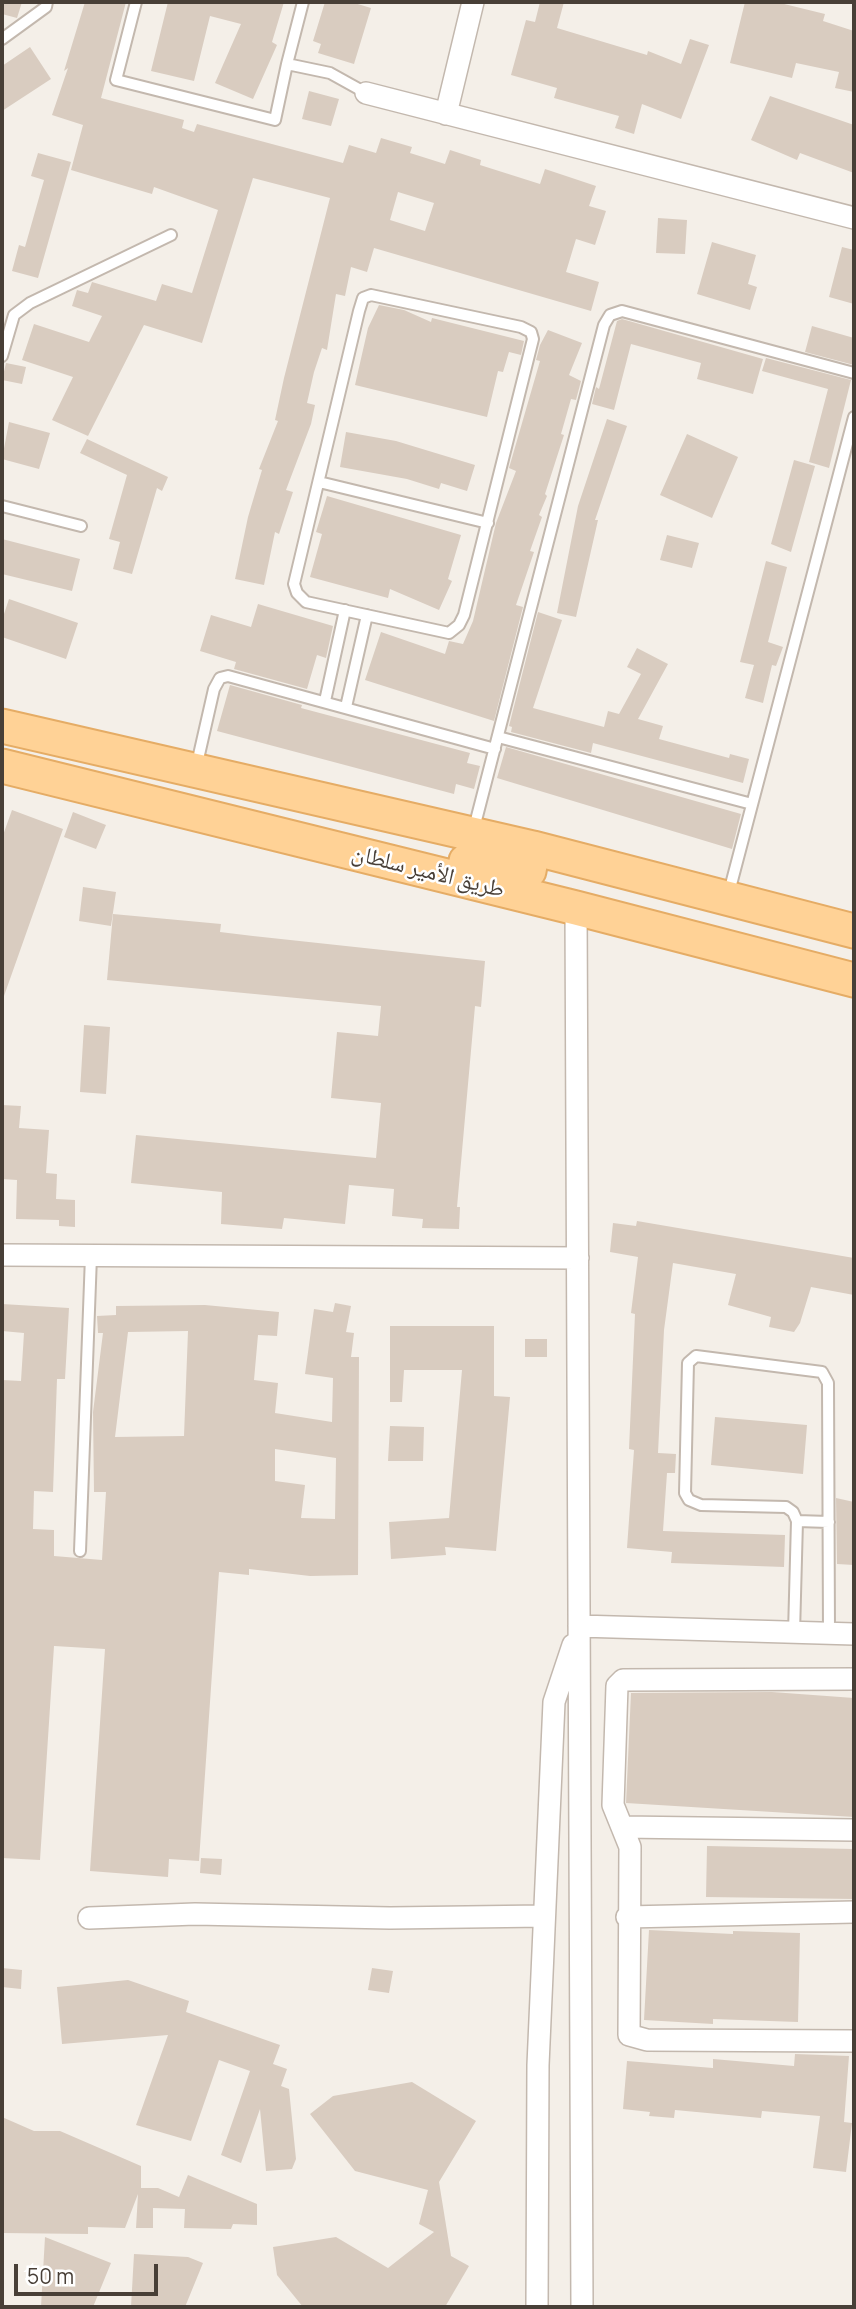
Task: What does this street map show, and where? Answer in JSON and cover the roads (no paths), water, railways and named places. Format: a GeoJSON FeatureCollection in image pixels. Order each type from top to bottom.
{"type":"FeatureCollection","features":[{"type":"Feature","properties":{"kind":"main road","name":"طريق الأمير سلطان"},"geometry":{"type":"LineString","coordinates":[[2,726],[533,848],[854,931]]}},
{"type":"Feature","properties":{"kind":"main road","name":"طريق الأمير سلطان"},"geometry":{"type":"LineString","coordinates":[[2,766],[576,908],[854,980]]}},
{"type":"Feature","properties":{"kind":"main road"},"geometry":{"type":"LineString","coordinates":[[417,870],[443,858],[528,871],[533,848]]}},
{"type":"Feature","properties":{"kind":"street"},"geometry":{"type":"LineString","coordinates":[[446,114],[473,2]]}},
{"type":"Feature","properties":{"kind":"street"},"geometry":{"type":"LineString","coordinates":[[366,93],[854,218]]}},
{"type":"Feature","properties":{"kind":"street"},"geometry":{"type":"LineString","coordinates":[[576,908],[582,2307]]}},
{"type":"Feature","properties":{"kind":"street"},"geometry":{"type":"LineString","coordinates":[[2,1255],[578,1258]]}},
{"type":"Feature","properties":{"kind":"street"},"geometry":{"type":"LineString","coordinates":[[579,1626],[854,1634]]}},
{"type":"Feature","properties":{"kind":"street"},"geometry":{"type":"LineString","coordinates":[[537,2307],[538,2065],[554,1702],[579,1626]]}},
{"type":"Feature","properties":{"kind":"street"},"geometry":{"type":"LineString","coordinates":[[854,1679],[623,1680],[617,1686],[613,1805],[630,1846],[627,1917],[629,2035],[647,2040],[854,2042]]}},
{"type":"Feature","properties":{"kind":"street"},"geometry":{"type":"LineString","coordinates":[[622,1827],[854,1830]]}},
{"type":"Feature","properties":{"kind":"street"},"geometry":{"type":"LineString","coordinates":[[627,1917],[854,1912]]}},
{"type":"Feature","properties":{"kind":"street"},"geometry":{"type":"LineString","coordinates":[[89,1919],[195,1914],[390,1918],[544,1916]]}},
{"type":"Feature","properties":{"kind":"lane"},"geometry":{"type":"LineString","coordinates":[[2,39],[46,7],[47,2]]}},
{"type":"Feature","properties":{"kind":"lane"},"geometry":{"type":"LineString","coordinates":[[136,2],[116,80],[275,120],[303,2]]}},
{"type":"Feature","properties":{"kind":"lane"},"geometry":{"type":"LineString","coordinates":[[287,64],[330,73],[366,93]]}},
{"type":"Feature","properties":{"kind":"lane"},"geometry":{"type":"LineString","coordinates":[[2,356],[14,315],[30,303],[171,235]]}},
{"type":"Feature","properties":{"kind":"lane"},"geometry":{"type":"LineString","coordinates":[[371,295],[390,297],[521,327],[531,332],[532,351],[464,615],[459,625],[449,633],[306,601],[297,593],[294,584],[319,482],[363,298],[371,295]]}},
{"type":"Feature","properties":{"kind":"lane"},"geometry":{"type":"LineString","coordinates":[[473,835],[604,325],[610,315],[622,311],[854,373]]}},
{"type":"Feature","properties":{"kind":"lane"},"geometry":{"type":"LineString","coordinates":[[728,899],[854,417]]}},
{"type":"Feature","properties":{"kind":"lane"},"geometry":{"type":"LineString","coordinates":[[319,482],[488,523]]}},
{"type":"Feature","properties":{"kind":"lane"},"geometry":{"type":"LineString","coordinates":[[2,506],[81,526]]}},
{"type":"Feature","properties":{"kind":"lane"},"geometry":{"type":"LineString","coordinates":[[325,701],[345,610]]}},
{"type":"Feature","properties":{"kind":"lane"},"geometry":{"type":"LineString","coordinates":[[346,707],[367,615]]}},
{"type":"Feature","properties":{"kind":"lane"},"geometry":{"type":"LineString","coordinates":[[196,771],[214,689],[220,678],[228,676],[495,749]]}},
{"type":"Feature","properties":{"kind":"lane"},"geometry":{"type":"LineString","coordinates":[[498,737],[752,804]]}},
{"type":"Feature","properties":{"kind":"lane"},"geometry":{"type":"LineString","coordinates":[[80,1551],[91,1256]]}},
{"type":"Feature","properties":{"kind":"lane"},"geometry":{"type":"LineString","coordinates":[[793,1633],[797,1521],[793,1512],[786,1507],[701,1505],[689,1500],[685,1493],[688,1363],[696,1356],[822,1372],[828,1383],[829,1633]]}},
{"type":"Feature","properties":{"kind":"lane"},"geometry":{"type":"LineString","coordinates":[[797,1521],[829,1522]]}}]}
